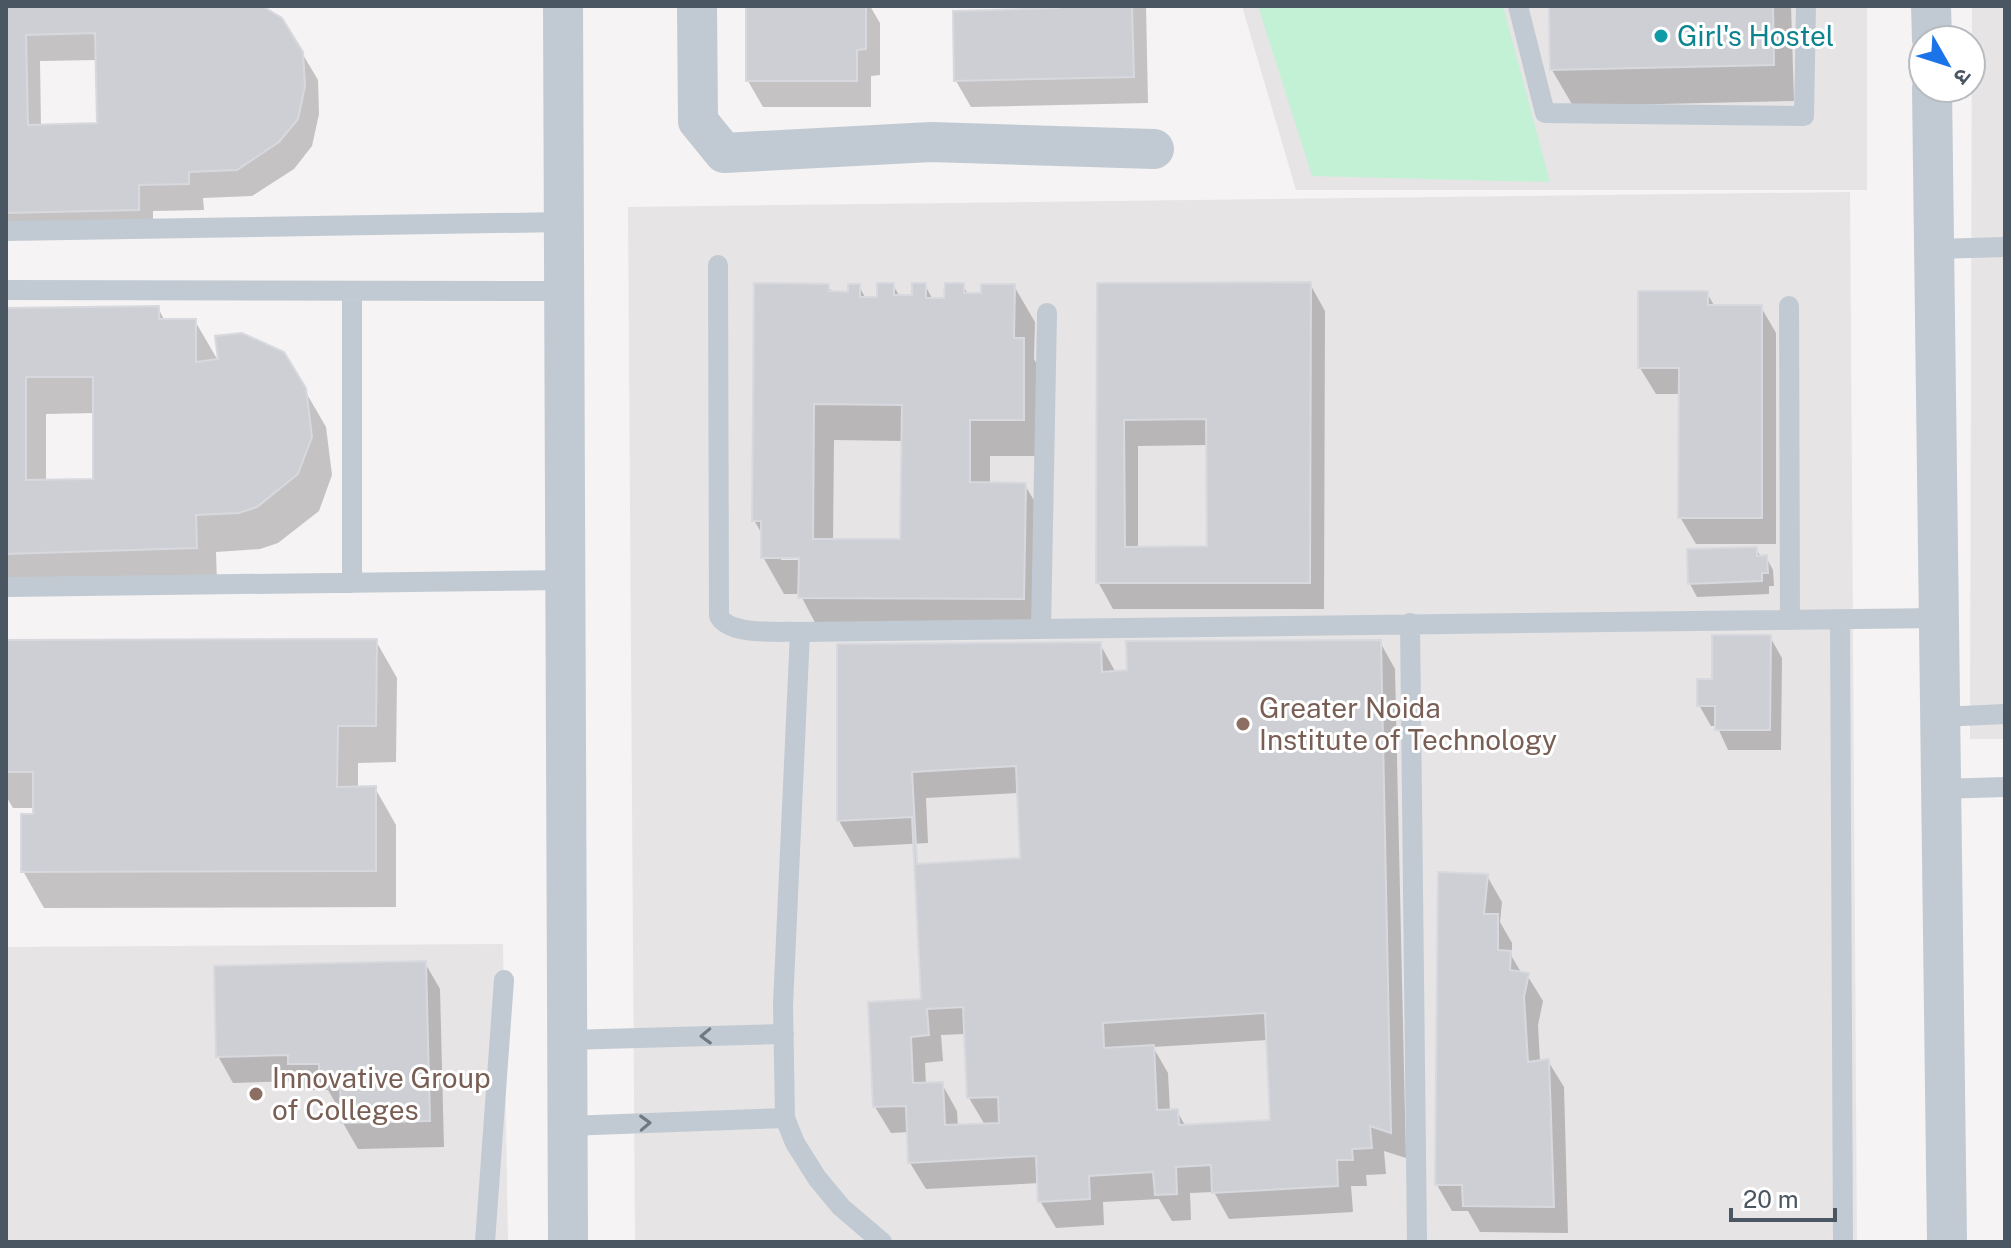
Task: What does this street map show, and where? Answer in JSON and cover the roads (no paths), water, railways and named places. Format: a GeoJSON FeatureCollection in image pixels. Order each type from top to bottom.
{"type":"FeatureCollection","features":[{"type":"Feature","properties":{"kind":"street"},"geometry":{"type":"LineString","coordinates":[[563,6],[568,1242]]}},
{"type":"Feature","properties":{"kind":"street"},"geometry":{"type":"LineString","coordinates":[[697,6],[698,121],[724,153],[931,142],[1154,149]]}},
{"type":"Feature","properties":{"kind":"street"},"geometry":{"type":"LineString","coordinates":[[1932,104],[1947,1242]]}},
{"type":"Feature","properties":{"kind":"lane"},"geometry":{"type":"LineString","coordinates":[[1518,6],[1545,113],[1804,116],[1806,6]]}},
{"type":"Feature","properties":{"kind":"lane"},"geometry":{"type":"LineString","coordinates":[[6,231],[564,222]]}},
{"type":"Feature","properties":{"kind":"lane"},"geometry":{"type":"LineString","coordinates":[[1935,249],[2005,247]]}},
{"type":"Feature","properties":{"kind":"lane"},"geometry":{"type":"LineString","coordinates":[[718,265],[719,616],[722,622],[735,629],[800,632],[1939,618]]}},
{"type":"Feature","properties":{"kind":"lane"},"geometry":{"type":"LineString","coordinates":[[6,290],[564,291]]}},
{"type":"Feature","properties":{"kind":"lane"},"geometry":{"type":"LineString","coordinates":[[352,291],[352,583]]}},
{"type":"Feature","properties":{"kind":"lane"},"geometry":{"type":"LineString","coordinates":[[1789,306],[1790,619]]}},
{"type":"Feature","properties":{"kind":"lane"},"geometry":{"type":"LineString","coordinates":[[1041,629],[1047,313]]}},
{"type":"Feature","properties":{"kind":"lane"},"geometry":{"type":"LineString","coordinates":[[6,587],[565,580]]}},
{"type":"Feature","properties":{"kind":"lane"},"geometry":{"type":"LineString","coordinates":[[1840,619],[1843,1242]]}},
{"type":"Feature","properties":{"kind":"lane"},"geometry":{"type":"LineString","coordinates":[[1410,623],[1417,1242]]}},
{"type":"Feature","properties":{"kind":"lane"},"geometry":{"type":"LineString","coordinates":[[800,632],[784,1034],[785,1118],[795,1143],[817,1178],[841,1207],[882,1242]]}},
{"type":"Feature","properties":{"kind":"lane"},"geometry":{"type":"LineString","coordinates":[[1940,717],[2005,714]]}},
{"type":"Feature","properties":{"kind":"lane"},"geometry":{"type":"LineString","coordinates":[[1941,789],[2005,787]]}},
{"type":"Feature","properties":{"kind":"lane"},"geometry":{"type":"LineString","coordinates":[[485,1242],[504,980]]}},
{"type":"Feature","properties":{"kind":"lane"},"geometry":{"type":"LineString","coordinates":[[567,1040],[784,1034]]}},
{"type":"Feature","properties":{"kind":"lane"},"geometry":{"type":"LineString","coordinates":[[567,1126],[785,1118]]}},
{"type":"Feature","properties":{"kind":"place","name":"Girl's Hostel"},"geometry":{"type":"Point","coordinates":[1661,36]}},
{"type":"Feature","properties":{"kind":"place","name":"Greater Noida Institute of Technology"},"geometry":{"type":"Point","coordinates":[1243,724]}},
{"type":"Feature","properties":{"kind":"place","name":"Innovative Group of Colleges"},"geometry":{"type":"Point","coordinates":[256,1094]}}]}
